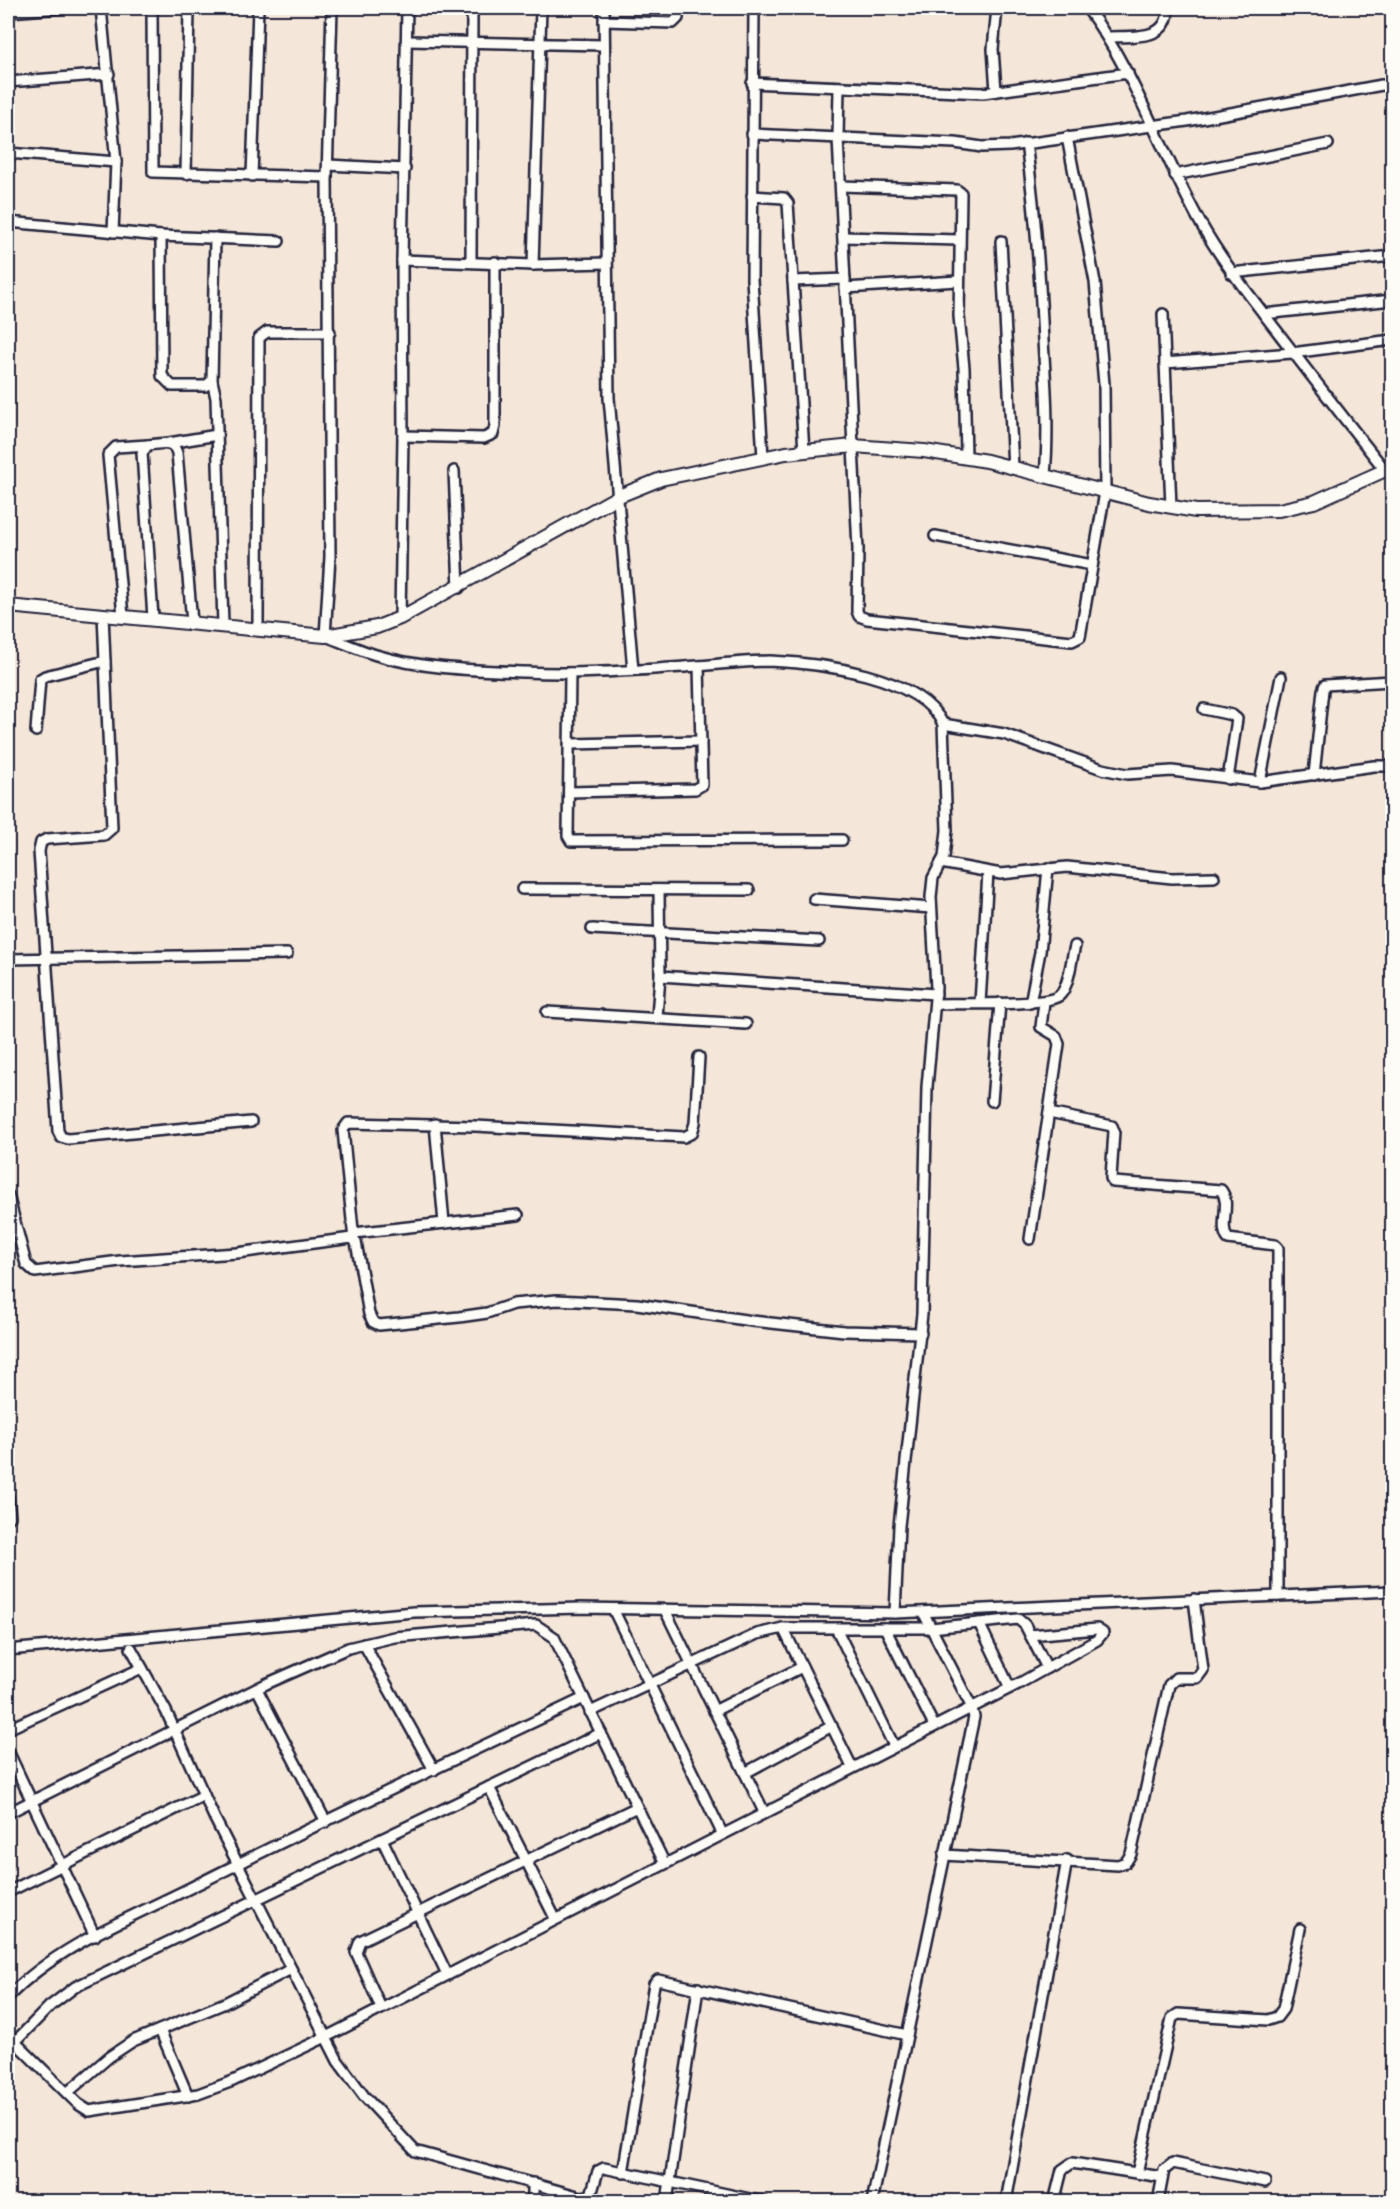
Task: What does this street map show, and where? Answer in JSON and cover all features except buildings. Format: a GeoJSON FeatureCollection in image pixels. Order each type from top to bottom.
{"type":"FeatureCollection","features":[{"type":"Feature","properties":{"kind":"street"},"geometry":{"type":"LineString","coordinates":[[8,12],[62,8]]}},
{"type":"Feature","properties":{"kind":"street"},"geometry":{"type":"LineString","coordinates":[[101,8],[116,162],[113,232]]}},
{"type":"Feature","properties":{"kind":"street"},"geometry":{"type":"LineString","coordinates":[[152,8],[153,172],[327,177]]}},
{"type":"Feature","properties":{"kind":"street"},"geometry":{"type":"LineString","coordinates":[[186,174],[189,8]]}},
{"type":"Feature","properties":{"kind":"street"},"geometry":{"type":"LineString","coordinates":[[252,176],[258,8]]}},
{"type":"Feature","properties":{"kind":"street"},"geometry":{"type":"LineString","coordinates":[[325,636],[330,557],[327,177],[332,8]]}},
{"type":"Feature","properties":{"kind":"street"},"geometry":{"type":"LineString","coordinates":[[400,618],[403,436],[402,260],[407,8]]}},
{"type":"Feature","properties":{"kind":"street"},"geometry":{"type":"LineString","coordinates":[[471,261],[472,8]]}},
{"type":"Feature","properties":{"kind":"street"},"geometry":{"type":"LineString","coordinates":[[533,265],[542,46],[541,8]]}},
{"type":"Feature","properties":{"kind":"street"},"geometry":{"type":"LineString","coordinates":[[604,8],[609,398],[633,670]]}},
{"type":"Feature","properties":{"kind":"street"},"geometry":{"type":"LineString","coordinates":[[604,21],[673,23],[678,18],[678,8]]}},
{"type":"Feature","properties":{"kind":"street"},"geometry":{"type":"LineString","coordinates":[[754,8],[752,279],[763,457]]}},
{"type":"Feature","properties":{"kind":"street"},"geometry":{"type":"LineString","coordinates":[[996,92],[993,49],[997,8]]}},
{"type":"Feature","properties":{"kind":"street"},"geometry":{"type":"LineString","coordinates":[[8,606],[325,636],[359,631],[400,618],[459,588],[619,495],[661,479],[763,457],[853,446],[924,451],[966,457],[1045,475],[1105,492],[1196,511],[1279,510],[1314,502],[1390,473],[1292,353],[1231,273],[1210,241],[1175,175],[1128,73],[1109,37],[1088,8]]}},
{"type":"Feature","properties":{"kind":"street"},"geometry":{"type":"LineString","coordinates":[[1109,37],[1140,36],[1158,32],[1167,22],[1168,8]]}},
{"type":"Feature","properties":{"kind":"street"},"geometry":{"type":"LineString","coordinates":[[407,41],[542,46],[604,45]]}},
{"type":"Feature","properties":{"kind":"street"},"geometry":{"type":"LineString","coordinates":[[752,82],[996,92],[1128,73]]}},
{"type":"Feature","properties":{"kind":"street"},"geometry":{"type":"LineString","coordinates":[[8,82],[109,74]]}},
{"type":"Feature","properties":{"kind":"street"},"geometry":{"type":"LineString","coordinates":[[753,134],[955,142],[982,147],[1187,121],[1382,85]]}},
{"type":"Feature","properties":{"kind":"street"},"geometry":{"type":"LineString","coordinates":[[839,87],[838,138],[859,582],[857,611],[861,618],[950,630],[1075,641],[1081,632],[1105,492],[1104,384],[1095,282],[1067,137]]}},
{"type":"Feature","properties":{"kind":"street"},"geometry":{"type":"LineString","coordinates":[[1026,143],[1034,200],[1047,400],[1045,475]]}},
{"type":"Feature","properties":{"kind":"street"},"geometry":{"type":"LineString","coordinates":[[1175,175],[1328,144]]}},
{"type":"Feature","properties":{"kind":"street"},"geometry":{"type":"LineString","coordinates":[[8,153],[116,162]]}},
{"type":"Feature","properties":{"kind":"street"},"geometry":{"type":"LineString","coordinates":[[328,165],[405,169]]}},
{"type":"Feature","properties":{"kind":"street"},"geometry":{"type":"LineString","coordinates":[[841,186],[959,190],[958,281],[966,457]]}},
{"type":"Feature","properties":{"kind":"street"},"geometry":{"type":"LineString","coordinates":[[752,196],[784,198],[788,201],[804,451]]}},
{"type":"Feature","properties":{"kind":"street"},"geometry":{"type":"LineString","coordinates":[[8,222],[161,236],[279,241]]}},
{"type":"Feature","properties":{"kind":"street"},"geometry":{"type":"LineString","coordinates":[[161,236],[164,380],[172,386],[205,386],[212,381]]}},
{"type":"Feature","properties":{"kind":"street"},"geometry":{"type":"LineString","coordinates":[[843,237],[959,240]]}},
{"type":"Feature","properties":{"kind":"street"},"geometry":{"type":"LineString","coordinates":[[215,238],[212,381],[216,398],[218,435],[223,625]]}},
{"type":"Feature","properties":{"kind":"street"},"geometry":{"type":"LineString","coordinates":[[1001,241],[1013,467]]}},
{"type":"Feature","properties":{"kind":"street"},"geometry":{"type":"LineString","coordinates":[[1231,273],[1392,256]]}},
{"type":"Feature","properties":{"kind":"street"},"geometry":{"type":"LineString","coordinates":[[402,260],[533,265],[606,263]]}},
{"type":"Feature","properties":{"kind":"street"},"geometry":{"type":"LineString","coordinates":[[403,436],[484,438],[493,434],[495,426],[495,262]]}},
{"type":"Feature","properties":{"kind":"street"},"geometry":{"type":"LineString","coordinates":[[794,281],[845,283],[958,281]]}},
{"type":"Feature","properties":{"kind":"street"},"geometry":{"type":"LineString","coordinates":[[1264,314],[1392,300]]}},
{"type":"Feature","properties":{"kind":"street"},"geometry":{"type":"LineString","coordinates":[[1163,314],[1171,507]]}},
{"type":"Feature","properties":{"kind":"street"},"geometry":{"type":"LineString","coordinates":[[258,630],[259,338],[267,332],[330,332]]}},
{"type":"Feature","properties":{"kind":"street"},"geometry":{"type":"LineString","coordinates":[[1165,363],[1292,353],[1392,340]]}},
{"type":"Feature","properties":{"kind":"street"},"geometry":{"type":"LineString","coordinates":[[123,616],[108,455],[116,447],[169,443],[218,435]]}},
{"type":"Feature","properties":{"kind":"street"},"geometry":{"type":"LineString","coordinates":[[169,443],[175,447],[177,453],[192,622]]}},
{"type":"Feature","properties":{"kind":"street"},"geometry":{"type":"LineString","coordinates":[[148,445],[142,453],[153,618]]}},
{"type":"Feature","properties":{"kind":"street"},"geometry":{"type":"LineString","coordinates":[[454,471],[459,588]]}},
{"type":"Feature","properties":{"kind":"street"},"geometry":{"type":"LineString","coordinates":[[935,536],[1092,565]]}},
{"type":"Feature","properties":{"kind":"street"},"geometry":{"type":"LineString","coordinates":[[103,614],[112,828],[104,835],[47,839],[41,842],[39,851],[58,1131],[62,1137],[68,1139],[250,1122]]}},
{"type":"Feature","properties":{"kind":"street"},"geometry":{"type":"LineString","coordinates":[[325,636],[376,655],[402,661],[525,672],[570,673],[769,661],[866,676],[920,698],[934,710],[943,724],[947,831],[946,848],[933,878],[931,908],[936,999],[927,1087],[921,1333],[899,1526],[895,1613]]}},
{"type":"Feature","properties":{"kind":"street"},"geometry":{"type":"LineString","coordinates":[[36,731],[40,679],[105,661]]}},
{"type":"Feature","properties":{"kind":"street"},"geometry":{"type":"LineString","coordinates":[[569,792],[699,788],[703,783],[699,666]]}},
{"type":"Feature","properties":{"kind":"street"},"geometry":{"type":"LineString","coordinates":[[570,673],[568,836],[573,841],[842,840]]}},
{"type":"Feature","properties":{"kind":"street"},"geometry":{"type":"LineString","coordinates":[[1260,782],[1281,677]]}},
{"type":"Feature","properties":{"kind":"street"},"geometry":{"type":"LineString","coordinates":[[1314,775],[1325,685],[1392,681]]}},
{"type":"Feature","properties":{"kind":"street"},"geometry":{"type":"LineString","coordinates":[[1204,709],[1232,715],[1237,719],[1228,779]]}},
{"type":"Feature","properties":{"kind":"street"},"geometry":{"type":"LineString","coordinates":[[943,724],[1004,734],[1113,772],[1140,774],[1172,771],[1260,782],[1374,766],[1392,766]]}},
{"type":"Feature","properties":{"kind":"street"},"geometry":{"type":"LineString","coordinates":[[570,744],[702,741]]}},
{"type":"Feature","properties":{"kind":"street"},"geometry":{"type":"LineString","coordinates":[[941,863],[988,872],[1016,874],[1048,868],[1109,870],[1172,878],[1214,877]]}},
{"type":"Feature","properties":{"kind":"street"},"geometry":{"type":"LineString","coordinates":[[1030,1003],[1040,952],[1048,868]]}},
{"type":"Feature","properties":{"kind":"street"},"geometry":{"type":"LineString","coordinates":[[980,1003],[988,872]]}},
{"type":"Feature","properties":{"kind":"street"},"geometry":{"type":"LineString","coordinates":[[522,889],[749,890]]}},
{"type":"Feature","properties":{"kind":"street"},"geometry":{"type":"LineString","coordinates":[[657,1017],[660,976],[659,890]]}},
{"type":"Feature","properties":{"kind":"street"},"geometry":{"type":"LineString","coordinates":[[814,899],[931,908]]}},
{"type":"Feature","properties":{"kind":"street"},"geometry":{"type":"LineString","coordinates":[[592,929],[819,941]]}},
{"type":"Feature","properties":{"kind":"street"},"geometry":{"type":"LineString","coordinates":[[660,976],[980,1003],[1044,1002],[1056,998],[1062,992],[1075,946]]}},
{"type":"Feature","properties":{"kind":"street"},"geometry":{"type":"LineString","coordinates":[[8,959],[287,954]]}},
{"type":"Feature","properties":{"kind":"street"},"geometry":{"type":"LineString","coordinates":[[1030,1239],[1059,1044],[1056,1036],[1041,1027],[1044,1002]]}},
{"type":"Feature","properties":{"kind":"street"},"geometry":{"type":"LineString","coordinates":[[992,1101],[1000,1003]]}},
{"type":"Feature","properties":{"kind":"street"},"geometry":{"type":"LineString","coordinates":[[547,1012],[746,1024]]}},
{"type":"Feature","properties":{"kind":"street"},"geometry":{"type":"LineString","coordinates":[[699,1057],[695,1123],[692,1133],[684,1137],[435,1124],[352,1122],[345,1126],[354,1236],[369,1314],[373,1322],[379,1325],[468,1316],[513,1304],[557,1300],[637,1304],[752,1321],[844,1331],[921,1333]]}},
{"type":"Feature","properties":{"kind":"street"},"geometry":{"type":"LineString","coordinates":[[1049,1113],[1108,1123],[1112,1126],[1114,1131],[1111,1178],[1113,1182],[1221,1190],[1225,1197],[1224,1233],[1228,1239],[1273,1245],[1278,1248],[1278,1596]]}},
{"type":"Feature","properties":{"kind":"street"},"geometry":{"type":"LineString","coordinates":[[435,1124],[444,1223]]}},
{"type":"Feature","properties":{"kind":"street"},"geometry":{"type":"LineString","coordinates":[[8,1196],[26,1264],[35,1272],[120,1261],[237,1253],[444,1223],[518,1215]]}},
{"type":"Feature","properties":{"kind":"street"},"geometry":{"type":"LineString","coordinates":[[8,1497],[10,1517]]}},
{"type":"Feature","properties":{"kind":"street"},"geometry":{"type":"LineString","coordinates":[[8,1650],[414,1612],[613,1609],[895,1613],[1392,1591]]}},
{"type":"Feature","properties":{"kind":"street"},"geometry":{"type":"LineString","coordinates":[[944,1855],[1118,1864],[1129,1859],[1169,1685],[1176,1678],[1194,1678],[1202,1673],[1194,1599]]}},
{"type":"Feature","properties":{"kind":"street"},"geometry":{"type":"LineString","coordinates":[[613,1609],[722,1833]]}},
{"type":"Feature","properties":{"kind":"street"},"geometry":{"type":"LineString","coordinates":[[665,1610],[764,1812]]}},
{"type":"Feature","properties":{"kind":"street"},"geometry":{"type":"LineString","coordinates":[[872,2202],[972,1724],[971,1706],[923,1612]]}},
{"type":"Feature","properties":{"kind":"street"},"geometry":{"type":"LineString","coordinates":[[590,1712],[757,1634],[783,1628],[931,1628],[1020,1620],[1047,1668]]}},
{"type":"Feature","properties":{"kind":"street"},"geometry":{"type":"LineString","coordinates":[[979,1623],[1010,1688]]}},
{"type":"Feature","properties":{"kind":"street"},"geometry":{"type":"LineString","coordinates":[[8,1813],[318,1660],[364,1644],[394,1637],[536,1625],[554,1637],[664,1862]]}},
{"type":"Feature","properties":{"kind":"street"},"geometry":{"type":"LineString","coordinates":[[783,1628],[852,1767]]}},
{"type":"Feature","properties":{"kind":"street"},"geometry":{"type":"LineString","coordinates":[[836,1628],[894,1746]]}},
{"type":"Feature","properties":{"kind":"street"},"geometry":{"type":"LineString","coordinates":[[885,1628],[934,1726]]}},
{"type":"Feature","properties":{"kind":"street"},"geometry":{"type":"LineString","coordinates":[[601,1733],[75,1987],[10,2042],[83,2108],[97,2112],[216,2089],[326,2037],[664,1862],[1010,1688],[1097,1640],[1103,1633],[1097,1629],[1030,1635]]}},
{"type":"Feature","properties":{"kind":"street"},"geometry":{"type":"LineString","coordinates":[[364,1644],[434,1770]]}},
{"type":"Feature","properties":{"kind":"street"},"geometry":{"type":"LineString","coordinates":[[131,1648],[175,1730],[256,1901],[345,2072],[412,2149],[581,2199],[593,2193],[599,2169],[764,2202]]}},
{"type":"Feature","properties":{"kind":"street"},"geometry":{"type":"LineString","coordinates":[[714,1711],[802,1667]]}},
{"type":"Feature","properties":{"kind":"street"},"geometry":{"type":"LineString","coordinates":[[8,1729],[142,1668]]}},
{"type":"Feature","properties":{"kind":"street"},"geometry":{"type":"LineString","coordinates":[[257,1689],[326,1821]]}},
{"type":"Feature","properties":{"kind":"street"},"geometry":{"type":"LineString","coordinates":[[8,1997],[47,1963],[94,1936],[326,1821],[584,1698]]}},
{"type":"Feature","properties":{"kind":"street"},"geometry":{"type":"LineString","coordinates":[[745,1773],[832,1726]]}},
{"type":"Feature","properties":{"kind":"street"},"geometry":{"type":"LineString","coordinates":[[8,1751],[63,1865],[94,1936]]}},
{"type":"Feature","properties":{"kind":"street"},"geometry":{"type":"LineString","coordinates":[[489,1787],[555,1918]]}},
{"type":"Feature","properties":{"kind":"street"},"geometry":{"type":"LineString","coordinates":[[8,1892],[204,1795]]}},
{"type":"Feature","properties":{"kind":"street"},"geometry":{"type":"LineString","coordinates":[[381,2008],[356,1952],[358,1944],[637,1807]]}},
{"type":"Feature","properties":{"kind":"street"},"geometry":{"type":"LineString","coordinates":[[382,1839],[447,1974]]}},
{"type":"Feature","properties":{"kind":"street"},"geometry":{"type":"LineString","coordinates":[[1006,2202],[1067,1860]]}},
{"type":"Feature","properties":{"kind":"street"},"geometry":{"type":"LineString","coordinates":[[1137,2173],[1172,2018],[1178,2014],[1268,2020],[1277,2017],[1285,2003],[1300,1929]]}},
{"type":"Feature","properties":{"kind":"street"},"geometry":{"type":"LineString","coordinates":[[67,2093],[119,2049],[225,2003],[291,1969]]}},
{"type":"Feature","properties":{"kind":"street"},"geometry":{"type":"LineString","coordinates":[[623,2173],[654,1984],[661,1980],[907,2035]]}},
{"type":"Feature","properties":{"kind":"street"},"geometry":{"type":"LineString","coordinates":[[667,2202],[698,1988]]}},
{"type":"Feature","properties":{"kind":"street"},"geometry":{"type":"LineString","coordinates":[[160,2030],[188,2096]]}},
{"type":"Feature","properties":{"kind":"street"},"geometry":{"type":"LineString","coordinates":[[1054,2202],[1062,2170],[1067,2164],[1078,2163],[1162,2177]]}},
{"type":"Feature","properties":{"kind":"street"},"geometry":{"type":"LineString","coordinates":[[1158,2202],[1162,2177],[1166,2167],[1173,2163],[1265,2182]]}},
{"type":"Feature","properties":{"kind":"street"},"geometry":{"type":"LineString","coordinates":[[533,2183],[533,2202]]}}]}
